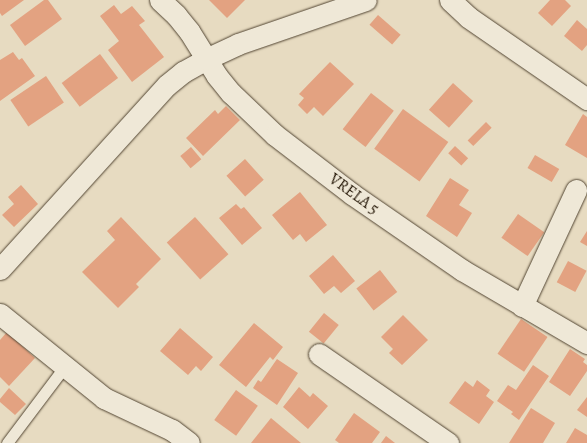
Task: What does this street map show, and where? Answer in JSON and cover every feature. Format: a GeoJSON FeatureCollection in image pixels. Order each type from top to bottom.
{"type":"FeatureCollection","features":[{"type":"Feature","properties":{"kind":"street","name":"VRELA 5"},"geometry":{"type":"LineString","coordinates":[[160,0],[176,15],[189,31],[217,76],[231,93],[275,135],[358,199],[462,270],[587,343]]}},
{"type":"Feature","properties":{"kind":"street"},"geometry":{"type":"LineString","coordinates":[[0,269],[167,86],[183,72],[206,58],[238,44],[366,0]]}},
{"type":"Feature","properties":{"kind":"street"},"geometry":{"type":"LineString","coordinates":[[450,0],[468,17],[587,99]]}},
{"type":"Feature","properties":{"kind":"street"},"geometry":{"type":"LineString","coordinates":[[522,306],[576,190]]}},
{"type":"Feature","properties":{"kind":"street"},"geometry":{"type":"LineString","coordinates":[[0,314],[104,398],[172,430],[189,443]]}},
{"type":"Feature","properties":{"kind":"street"},"geometry":{"type":"LineString","coordinates":[[319,354],[448,443]]}},
{"type":"Feature","properties":{"kind":"lane"},"geometry":{"type":"LineString","coordinates":[[7,443],[65,366]]}},
{"type":"Feature","properties":{"kind":"building"},"geometry":{"type":"Polygon","coordinates":[[[0,0],[24,0],[2,16],[0,13],[0,0]]]}},
{"type":"Feature","properties":{"kind":"building"},"geometry":{"type":"Polygon","coordinates":[[[44,0],[48,0],[62,19],[25,46],[10,25],[44,0]]]}},
{"type":"Feature","properties":{"kind":"building"},"geometry":{"type":"Polygon","coordinates":[[[209,0],[245,0],[227,18],[209,0]]]}},
{"type":"Feature","properties":{"kind":"building"},"geometry":{"type":"Polygon","coordinates":[[[550,0],[565,0],[571,6],[552,26],[538,13],[550,0]]]}},
{"type":"Feature","properties":{"kind":"building"},"geometry":{"type":"Polygon","coordinates":[[[114,5],[121,14],[132,6],[145,21],[139,25],[164,57],[132,82],[108,50],[119,41],[100,16],[114,5]]]}},
{"type":"Feature","properties":{"kind":"building"},"geometry":{"type":"Polygon","coordinates":[[[378,15],[401,35],[392,44],[369,25],[378,15]]]}},
{"type":"Feature","properties":{"kind":"building"},"geometry":{"type":"Polygon","coordinates":[[[577,20],[587,29],[587,45],[582,51],[564,36],[577,20]]]}},
{"type":"Feature","properties":{"kind":"building"},"geometry":{"type":"Polygon","coordinates":[[[13,52],[19,60],[22,58],[35,76],[0,101],[0,60],[13,52]]]}},
{"type":"Feature","properties":{"kind":"building"},"geometry":{"type":"Polygon","coordinates":[[[100,54],[118,78],[80,107],[62,83],[100,54]]]}},
{"type":"Feature","properties":{"kind":"building"},"geometry":{"type":"Polygon","coordinates":[[[330,62],[354,84],[323,116],[314,107],[307,114],[298,105],[304,98],[299,94],[330,62]]]}},
{"type":"Feature","properties":{"kind":"building"},"geometry":{"type":"Polygon","coordinates":[[[46,76],[64,103],[28,127],[10,100],[46,76]]]}},
{"type":"Feature","properties":{"kind":"building"},"geometry":{"type":"Polygon","coordinates":[[[453,83],[473,101],[449,128],[429,110],[453,83]]]}},
{"type":"Feature","properties":{"kind":"building"},"geometry":{"type":"Polygon","coordinates":[[[371,93],[394,111],[366,147],[343,129],[371,93]]]}},
{"type":"Feature","properties":{"kind":"building"},"geometry":{"type":"Polygon","coordinates":[[[226,106],[240,120],[203,156],[186,138],[215,110],[218,114],[226,106]]]}},
{"type":"Feature","properties":{"kind":"building"},"geometry":{"type":"Polygon","coordinates":[[[403,109],[448,142],[420,182],[374,149],[403,109]]]}},
{"type":"Feature","properties":{"kind":"building"},"geometry":{"type":"Polygon","coordinates":[[[583,114],[587,117],[587,158],[565,145],[583,114]]]}},
{"type":"Feature","properties":{"kind":"building"},"geometry":{"type":"Polygon","coordinates":[[[486,122],[492,128],[473,146],[468,140],[486,122]]]}},
{"type":"Feature","properties":{"kind":"building"},"geometry":{"type":"Polygon","coordinates":[[[455,146],[468,158],[461,166],[448,153],[455,146]]]}},
{"type":"Feature","properties":{"kind":"building"},"geometry":{"type":"Polygon","coordinates":[[[191,147],[201,159],[191,168],[180,156],[191,147]]]}},
{"type":"Feature","properties":{"kind":"building"},"geometry":{"type":"Polygon","coordinates":[[[535,155],[559,169],[552,182],[528,168],[535,155]]]}},
{"type":"Feature","properties":{"kind":"building"},"geometry":{"type":"Polygon","coordinates":[[[245,159],[264,180],[245,197],[226,176],[245,159]]]}},
{"type":"Feature","properties":{"kind":"building"},"geometry":{"type":"Polygon","coordinates":[[[450,178],[469,190],[459,205],[472,213],[457,237],[426,216],[450,178]]]}},
{"type":"Feature","properties":{"kind":"building"},"geometry":{"type":"Polygon","coordinates":[[[21,185],[38,204],[14,227],[2,215],[14,204],[8,197],[21,185]]]}},
{"type":"Feature","properties":{"kind":"building"},"geometry":{"type":"Polygon","coordinates":[[[300,192],[327,225],[306,242],[300,234],[293,240],[272,215],[300,192]]]}},
{"type":"Feature","properties":{"kind":"building"},"geometry":{"type":"Polygon","coordinates":[[[236,204],[241,209],[244,207],[262,228],[242,245],[219,218],[236,204]]]}},
{"type":"Feature","properties":{"kind":"building"},"geometry":{"type":"Polygon","coordinates":[[[518,214],[544,232],[528,256],[501,238],[518,214]]]}},
{"type":"Feature","properties":{"kind":"building"},"geometry":{"type":"Polygon","coordinates":[[[121,217],[161,259],[136,284],[139,287],[118,308],[82,272],[115,240],[107,231],[121,217]]]}},
{"type":"Feature","properties":{"kind":"building"},"geometry":{"type":"Polygon","coordinates":[[[195,217],[228,254],[200,280],[167,242],[195,217]]]}},
{"type":"Feature","properties":{"kind":"building"},"geometry":{"type":"Polygon","coordinates":[[[587,231],[587,246],[580,242],[587,231]]]}},
{"type":"Feature","properties":{"kind":"building"},"geometry":{"type":"Polygon","coordinates":[[[333,255],[355,281],[341,293],[334,286],[324,294],[309,276],[333,255]]]}},
{"type":"Feature","properties":{"kind":"building"},"geometry":{"type":"Polygon","coordinates":[[[568,261],[587,271],[575,292],[557,282],[568,261]]]}},
{"type":"Feature","properties":{"kind":"building"},"geometry":{"type":"Polygon","coordinates":[[[380,270],[397,292],[374,311],[356,288],[380,270]]]}},
{"type":"Feature","properties":{"kind":"building"},"geometry":{"type":"Polygon","coordinates":[[[324,313],[339,325],[324,344],[309,332],[324,313]]]}},
{"type":"Feature","properties":{"kind":"building"},"geometry":{"type":"Polygon","coordinates":[[[403,315],[428,340],[402,365],[389,353],[393,349],[381,337],[403,315]]]}},
{"type":"Feature","properties":{"kind":"building"},"geometry":{"type":"Polygon","coordinates":[[[521,319],[548,337],[524,372],[498,354],[521,319]]]}},
{"type":"Feature","properties":{"kind":"building"},"geometry":{"type":"Polygon","coordinates":[[[254,323],[283,347],[273,360],[270,357],[246,387],[219,365],[254,323]]]}},
{"type":"Feature","properties":{"kind":"building"},"geometry":{"type":"Polygon","coordinates":[[[180,328],[213,357],[201,371],[196,366],[188,375],[160,351],[180,328]]]}},
{"type":"Feature","properties":{"kind":"building"},"geometry":{"type":"Polygon","coordinates":[[[7,332],[35,358],[9,386],[0,377],[0,340],[7,332]]]}},
{"type":"Feature","properties":{"kind":"building"},"geometry":{"type":"Polygon","coordinates":[[[570,349],[585,359],[583,362],[587,365],[587,371],[570,396],[549,382],[570,349]]]}},
{"type":"Feature","properties":{"kind":"building"},"geometry":{"type":"Polygon","coordinates":[[[277,359],[298,373],[277,405],[253,388],[258,380],[261,382],[277,359]]]}},
{"type":"Feature","properties":{"kind":"building"},"geometry":{"type":"Polygon","coordinates":[[[533,365],[549,376],[519,420],[511,414],[513,412],[497,401],[508,385],[516,390],[533,365]]]}},
{"type":"Feature","properties":{"kind":"building"},"geometry":{"type":"Polygon","coordinates":[[[477,380],[490,390],[486,396],[494,402],[479,424],[449,403],[465,381],[473,387],[477,380]]]}},
{"type":"Feature","properties":{"kind":"building"},"geometry":{"type":"Polygon","coordinates":[[[299,387],[310,397],[313,393],[328,406],[308,429],[283,407],[299,387]]]}},
{"type":"Feature","properties":{"kind":"building"},"geometry":{"type":"Polygon","coordinates":[[[9,388],[26,404],[15,415],[0,402],[0,399],[9,388]]]}},
{"type":"Feature","properties":{"kind":"building"},"geometry":{"type":"Polygon","coordinates":[[[236,390],[258,406],[236,436],[214,420],[236,390]]]}},
{"type":"Feature","properties":{"kind":"building"},"geometry":{"type":"Polygon","coordinates":[[[587,397],[587,417],[577,410],[587,397]]]}},
{"type":"Feature","properties":{"kind":"building"},"geometry":{"type":"Polygon","coordinates":[[[531,408],[555,423],[543,443],[509,443],[531,408]]]}},
{"type":"Feature","properties":{"kind":"building"},"geometry":{"type":"Polygon","coordinates":[[[354,413],[380,432],[372,443],[339,443],[335,440],[354,413]]]}},
{"type":"Feature","properties":{"kind":"building"},"geometry":{"type":"Polygon","coordinates":[[[271,418],[301,443],[251,443],[271,418]]]}},
{"type":"Feature","properties":{"kind":"building"},"geometry":{"type":"Polygon","coordinates":[[[575,428],[587,435],[587,443],[566,443],[575,428]]]}},
{"type":"Feature","properties":{"kind":"building"},"geometry":{"type":"Polygon","coordinates":[[[386,436],[395,443],[381,443],[386,436]]]}}]}
